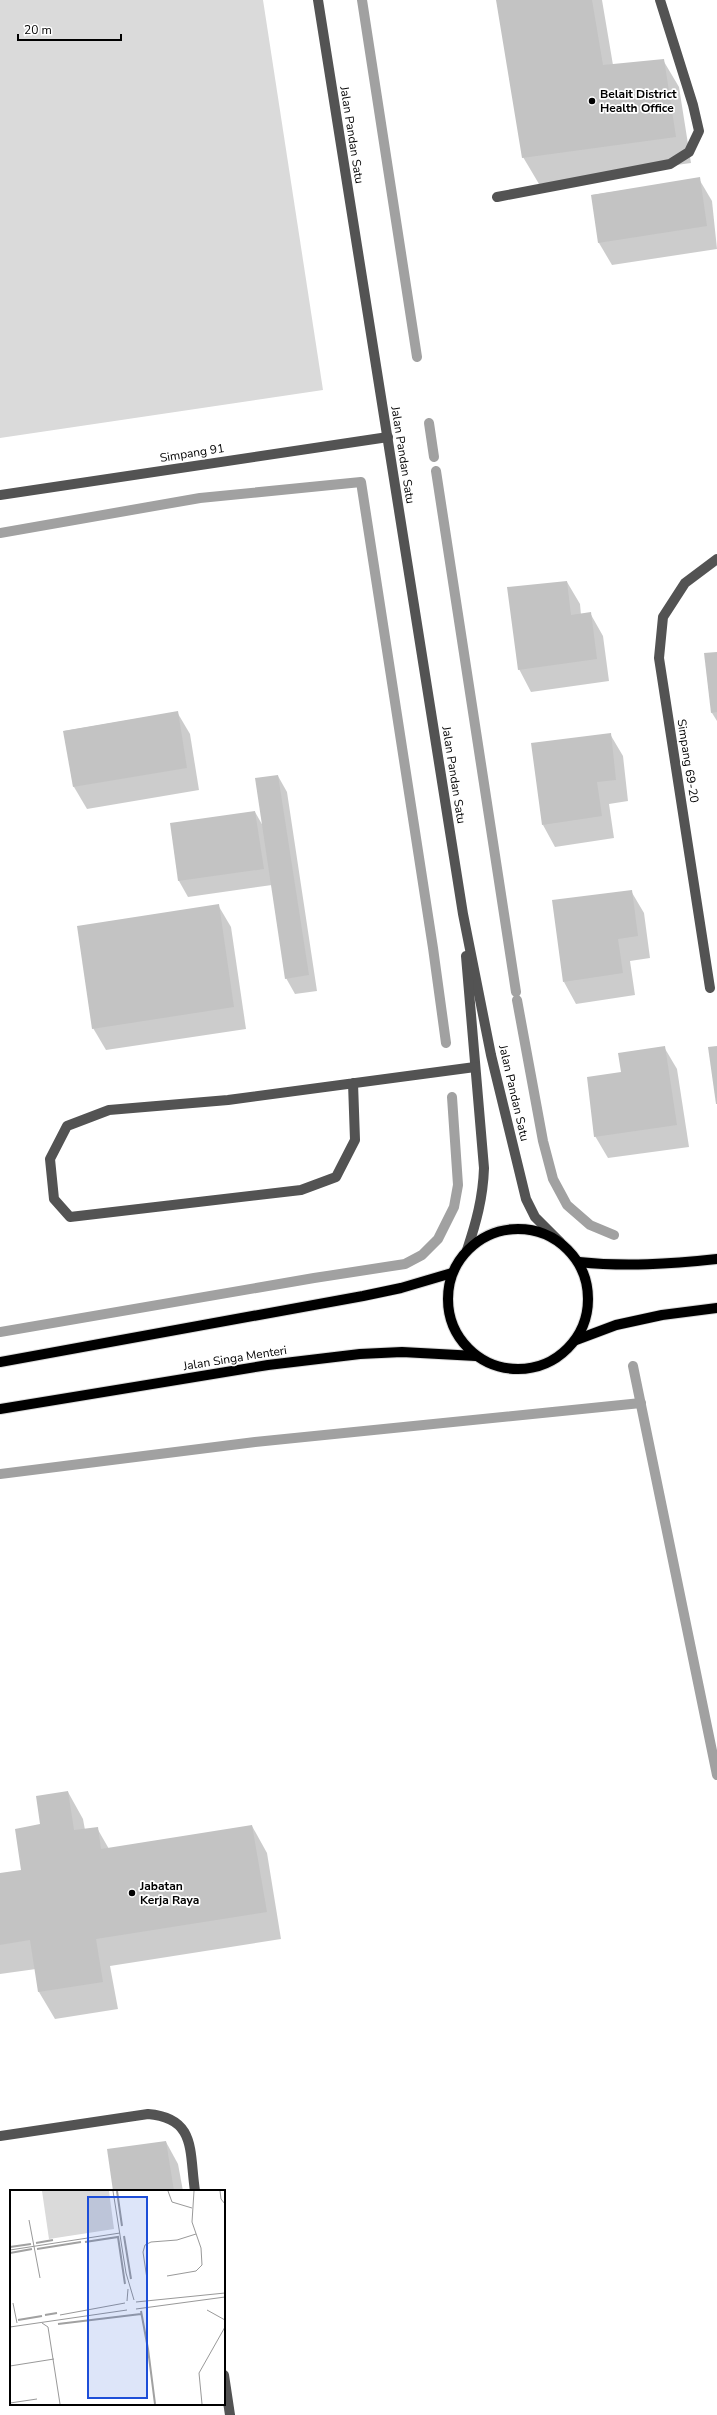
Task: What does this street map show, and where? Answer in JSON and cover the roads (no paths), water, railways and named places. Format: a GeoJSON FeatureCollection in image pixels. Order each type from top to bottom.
{"type":"FeatureCollection","features":[{"type":"Feature","properties":{"kind":"main road"},"geometry":{"type":"LineString","coordinates":[[512,1229],[537,1231],[560,1242],[579,1262],[588,1288],[588,1315],[576,1340],[556,1359],[530,1369],[501,1368],[476,1356],[460,1340],[450,1318],[447,1296],[452,1273],[467,1250],[487,1236],[512,1229]]}},
{"type":"Feature","properties":{"kind":"main road"},"geometry":{"type":"LineString","coordinates":[[579,1262],[607,1265],[662,1265],[717,1259]]}},
{"type":"Feature","properties":{"kind":"main road"},"geometry":{"type":"LineString","coordinates":[[0,1362],[362,1296],[401,1288],[452,1273]]}},
{"type":"Feature","properties":{"kind":"main road"},"geometry":{"type":"LineString","coordinates":[[576,1340],[616,1325],[662,1315],[717,1308]]}},
{"type":"Feature","properties":{"kind":"main road","name":"Jalan Singa Menteri"},"geometry":{"type":"LineString","coordinates":[[0,1409],[268,1365],[360,1354],[402,1352],[476,1356]]}},
{"type":"Feature","properties":{"kind":"street","name":"Jalan Pandan Satu"},"geometry":{"type":"LineString","coordinates":[[318,0],[463,914],[491,1055],[526,1198],[535,1217],[560,1242]]}},
{"type":"Feature","properties":{"kind":"street"},"geometry":{"type":"LineString","coordinates":[[497,197],[670,164],[689,152],[699,131],[693,105],[660,0]]}},
{"type":"Feature","properties":{"kind":"street","name":"Simpang 91"},"geometry":{"type":"LineString","coordinates":[[0,495],[388,437]]}},
{"type":"Feature","properties":{"kind":"street","name":"Simpang 69-20"},"geometry":{"type":"LineString","coordinates":[[710,988],[659,658],[663,618],[685,583],[717,559]]}},
{"type":"Feature","properties":{"kind":"street","name":"Jalan Pandan Satu"},"geometry":{"type":"LineString","coordinates":[[463,914],[483,1153],[483,1194],[478,1217],[467,1250]]}},
{"type":"Feature","properties":{"kind":"street"},"geometry":{"type":"LineString","coordinates":[[353,1083],[354,1140],[336,1178],[302,1190],[70,1217],[54,1198],[50,1159],[67,1126],[109,1110],[228,1100],[353,1083],[476,1067]]}},
{"type":"Feature","properties":{"kind":"street"},"geometry":{"type":"LineString","coordinates":[[0,2136],[148,2114],[164,2116],[179,2123],[186,2133],[195,2190]]}},
{"type":"Feature","properties":{"kind":"street"},"geometry":{"type":"LineString","coordinates":[[225,2382],[230,2415]]}},
{"type":"Feature","properties":{"kind":"waterway"},"geometry":{"type":"LineString","coordinates":[[362,0],[417,357]]}},
{"type":"Feature","properties":{"kind":"waterway"},"geometry":{"type":"LineString","coordinates":[[429,423],[434,457]]}},
{"type":"Feature","properties":{"kind":"waterway"},"geometry":{"type":"LineString","coordinates":[[436,471],[516,992]]}},
{"type":"Feature","properties":{"kind":"waterway"},"geometry":{"type":"LineString","coordinates":[[0,533],[200,498],[361,482],[433,948],[446,1043]]}},
{"type":"Feature","properties":{"kind":"waterway"},"geometry":{"type":"LineString","coordinates":[[517,1000],[543,1141],[553,1179],[567,1205],[590,1225],[614,1235]]}},
{"type":"Feature","properties":{"kind":"waterway"},"geometry":{"type":"LineString","coordinates":[[0,1332],[314,1278],[405,1264],[422,1255],[438,1239],[454,1207],[458,1185],[452,1097]]}},
{"type":"Feature","properties":{"kind":"waterway"},"geometry":{"type":"LineString","coordinates":[[633,1366],[717,1775]]}},
{"type":"Feature","properties":{"kind":"waterway"},"geometry":{"type":"LineString","coordinates":[[0,1474],[255,1442],[641,1403]]}},
{"type":"Feature","properties":{"kind":"place","name":"Belait District Health Office"},"geometry":{"type":"Point","coordinates":[592,101]}},
{"type":"Feature","properties":{"kind":"place","name":"Jabatan Kerja Raya"},"geometry":{"type":"Point","coordinates":[132,1893]}}]}
